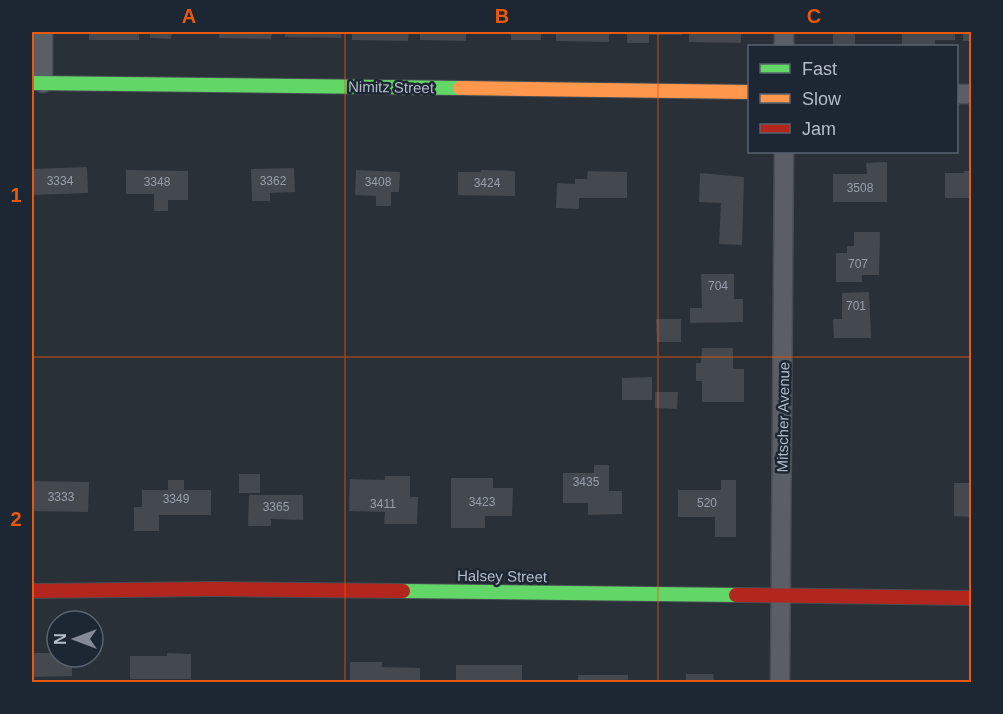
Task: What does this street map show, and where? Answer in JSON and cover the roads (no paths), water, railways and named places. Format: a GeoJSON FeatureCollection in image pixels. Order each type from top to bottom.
{"type":"FeatureCollection","features":[{"type":"Feature","properties":{"kind":"street"},"geometry":{"type":"LineString","coordinates":[[37,83],[43,32]]}},
{"type":"Feature","properties":{"kind":"street","name":"Nimitz Street"},"geometry":{"type":"LineString","coordinates":[[37,83],[748,92]]}},
{"type":"Feature","properties":{"kind":"street","name":"Mitscher Avenue"},"geometry":{"type":"LineString","coordinates":[[780,682],[784,153]]}},
{"type":"Feature","properties":{"kind":"street","name":"Halsey Street"},"geometry":{"type":"LineString","coordinates":[[32,591],[215,589],[972,598]]}}]}
